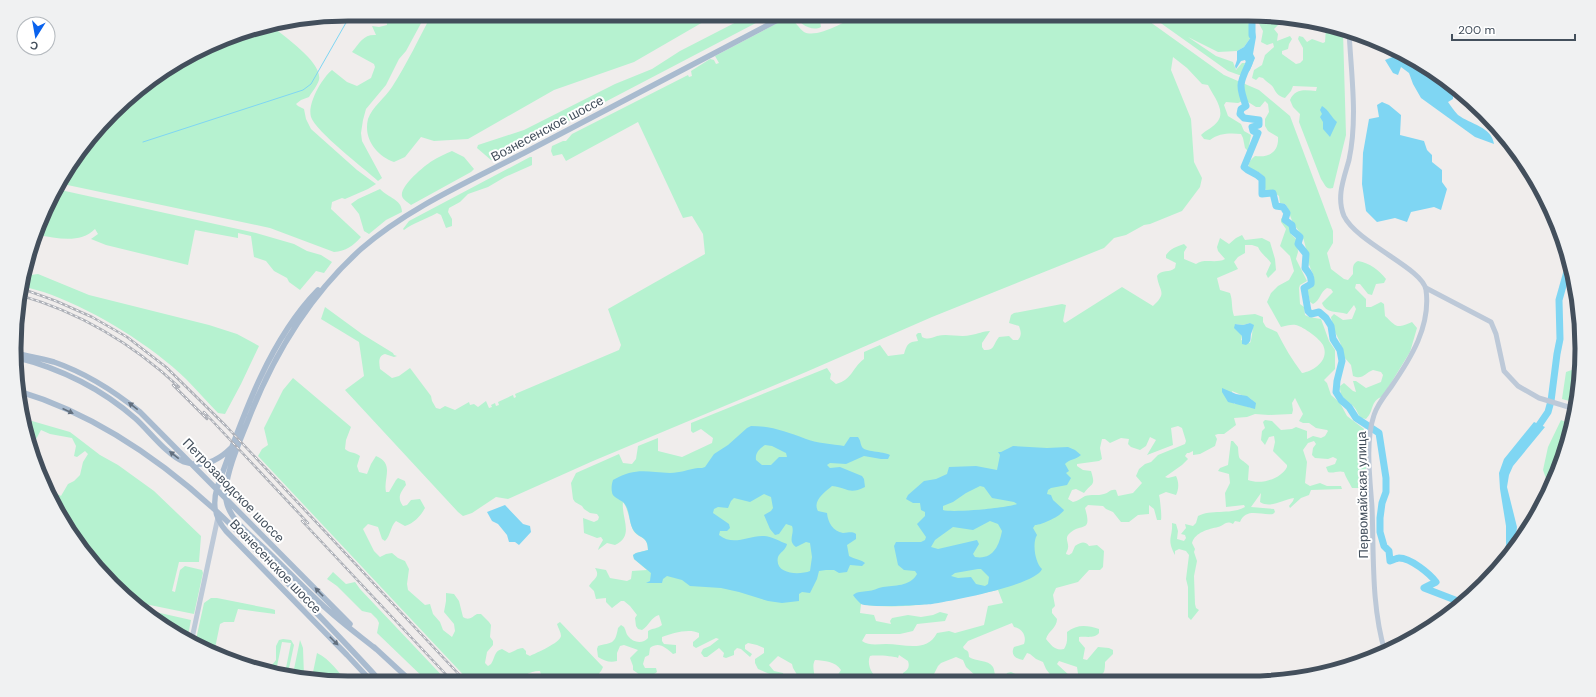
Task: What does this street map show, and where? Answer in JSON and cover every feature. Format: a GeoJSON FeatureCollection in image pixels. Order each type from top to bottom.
{"type":"FeatureCollection","features":[{"type":"Feature","properties":{"kind":"main road","name":"Вознесенское шоссе"},"geometry":{"type":"LineString","coordinates":[[367,676],[219,523],[214,509],[214,498],[217,488],[233,446],[264,376],[291,331],[329,281],[352,258],[378,235],[419,208],[776,21]]}},
{"type":"Feature","properties":{"kind":"main road","name":"Петрозаводское шоссе"},"geometry":{"type":"LineString","coordinates":[[21,355],[52,362],[80,373],[115,393],[140,412],[376,650],[405,676]]}},
{"type":"Feature","properties":{"kind":"main road","name":"Вознесенское шоссе"},"geometry":{"type":"LineString","coordinates":[[21,358],[41,363],[94,388],[126,410],[178,459],[194,464],[206,464],[216,460],[233,446]]}},
{"type":"Feature","properties":{"kind":"main road","name":"Вознесенское шоссе"},"geometry":{"type":"LineString","coordinates":[[264,376],[224,489],[226,502],[231,514],[315,598],[376,650]]}},
{"type":"Feature","properties":{"kind":"main road","name":"Петрозаводское шоссе"},"geometry":{"type":"LineString","coordinates":[[24,393],[55,405],[110,432],[164,467],[219,513],[326,622],[376,676]]}},
{"type":"Feature","properties":{"kind":"street"},"geometry":{"type":"LineString","coordinates":[[1349,37],[1353,108],[1352,131],[1349,157],[1341,192],[1341,206],[1347,220],[1359,234],[1418,277],[1426,288],[1491,322],[1496,334],[1504,371],[1518,386],[1539,398],[1570,407]]}},
{"type":"Feature","properties":{"kind":"street","name":"Первомайская улица"},"geometry":{"type":"LineString","coordinates":[[1384,646],[1376,609],[1370,460],[1371,424],[1374,413],[1410,359],[1419,339],[1426,313],[1426,288]]}},
{"type":"Feature","properties":{"kind":"street"},"geometry":{"type":"LineString","coordinates":[[193,636],[219,513]]}},
{"type":"Feature","properties":{"kind":"street"},"geometry":{"type":"LineString","coordinates":[[215,535],[224,528],[235,529]]}},
{"type":"Feature","properties":{"kind":"green space"},"geometry":{"type":"Polygon","coordinates":[[[387,21],[422,21],[406,51],[399,59],[386,85],[366,109],[361,133],[362,141],[382,178],[378,181],[322,132],[315,124],[310,112],[316,92],[332,70],[347,82],[357,86],[371,78],[375,67],[374,64],[352,52],[365,37],[376,35],[372,26],[379,27],[387,25],[387,21]]]}},
{"type":"Feature","properties":{"kind":"green space"},"geometry":{"type":"Polygon","coordinates":[[[428,21],[705,21],[634,62],[554,90],[468,139],[434,141],[421,137],[405,157],[394,162],[382,156],[373,146],[367,126],[372,110],[389,91],[408,60],[428,21]]]}},
{"type":"Feature","properties":{"kind":"green space"},"geometry":{"type":"Polygon","coordinates":[[[738,21],[760,21],[494,160],[491,160],[477,148],[478,145],[524,130],[615,84],[652,69],[680,51],[738,21]]]}},
{"type":"Feature","properties":{"kind":"green space"},"geometry":{"type":"Polygon","coordinates":[[[781,21],[793,21],[804,32],[810,33],[824,31],[846,21],[1149,21],[1224,75],[1259,90],[1290,116],[1333,231],[1333,243],[1327,253],[1331,269],[1344,279],[1348,280],[1353,274],[1354,265],[1358,261],[1374,267],[1386,279],[1384,283],[1376,284],[1372,295],[1368,294],[1360,284],[1356,284],[1355,288],[1366,299],[1366,307],[1371,307],[1381,302],[1384,304],[1385,316],[1395,325],[1403,326],[1412,322],[1417,328],[1410,352],[1383,396],[1374,404],[1369,416],[1366,419],[1361,418],[1354,407],[1342,396],[1340,386],[1344,383],[1356,392],[1353,381],[1356,381],[1366,388],[1381,382],[1383,375],[1381,372],[1373,370],[1362,377],[1353,376],[1351,365],[1344,357],[1340,342],[1333,328],[1331,317],[1334,314],[1343,320],[1352,319],[1356,309],[1354,305],[1347,314],[1332,312],[1326,309],[1322,303],[1333,292],[1331,289],[1327,288],[1315,303],[1313,304],[1310,302],[1307,288],[1312,284],[1314,277],[1302,236],[1293,223],[1285,204],[1280,203],[1279,196],[1273,192],[1266,191],[1263,176],[1259,172],[1249,169],[1250,162],[1255,156],[1269,155],[1277,147],[1278,137],[1268,131],[1265,126],[1265,119],[1269,112],[1268,104],[1265,101],[1260,107],[1256,107],[1245,100],[1238,103],[1226,102],[1224,105],[1228,116],[1241,124],[1244,131],[1251,135],[1248,151],[1245,148],[1241,134],[1225,134],[1210,140],[1204,139],[1201,135],[1214,125],[1220,117],[1219,107],[1208,85],[1202,84],[1187,68],[1173,57],[1171,70],[1191,119],[1194,162],[1202,178],[1200,187],[1182,211],[1144,225],[1126,235],[1114,238],[1104,248],[932,317],[806,372],[593,461],[508,499],[496,497],[472,513],[463,516],[345,390],[364,376],[359,342],[321,319],[325,307],[362,334],[397,356],[394,357],[385,354],[381,356],[379,364],[380,369],[392,378],[399,376],[410,368],[431,396],[436,408],[440,409],[445,406],[455,410],[469,402],[470,405],[474,404],[478,407],[486,401],[489,408],[495,403],[496,406],[499,405],[498,402],[513,395],[514,398],[516,397],[515,394],[619,350],[621,345],[608,309],[705,254],[703,234],[692,216],[683,218],[638,122],[566,161],[562,154],[553,156],[551,151],[552,146],[566,141],[572,134],[688,75],[689,77],[692,76],[691,71],[710,59],[714,60],[716,64],[719,63],[715,56],[781,21]]]}},
{"type":"Feature","properties":{"kind":"green space"},"geometry":{"type":"Polygon","coordinates":[[[799,21],[820,21],[821,27],[810,28],[799,21]]]}},
{"type":"Feature","properties":{"kind":"green space"},"geometry":{"type":"Polygon","coordinates":[[[1158,21],[1250,21],[1251,37],[1244,47],[1237,51],[1218,52],[1188,37],[1216,56],[1233,62],[1236,70],[1242,63],[1245,63],[1241,75],[1228,71],[1158,21]]]}},
{"type":"Feature","properties":{"kind":"green space"},"geometry":{"type":"Polygon","coordinates":[[[1258,21],[1279,23],[1274,29],[1278,34],[1277,41],[1290,36],[1292,39],[1288,49],[1282,51],[1282,54],[1296,64],[1303,60],[1303,48],[1298,39],[1299,36],[1303,37],[1307,42],[1312,39],[1323,43],[1325,42],[1326,31],[1343,35],[1346,135],[1333,188],[1328,188],[1321,179],[1299,122],[1300,114],[1293,107],[1290,100],[1295,93],[1304,90],[1316,91],[1317,87],[1293,86],[1285,98],[1278,94],[1263,78],[1259,77],[1256,80],[1252,78],[1254,70],[1262,65],[1265,55],[1274,47],[1273,43],[1267,45],[1261,42],[1263,31],[1258,21]]]}},
{"type":"Feature","properties":{"kind":"green space"},"geometry":{"type":"Polygon","coordinates":[[[276,29],[309,58],[319,73],[319,80],[309,97],[296,104],[304,109],[306,119],[311,129],[357,170],[376,184],[345,199],[342,198],[332,202],[331,209],[361,237],[346,249],[334,252],[270,228],[65,185],[76,167],[102,133],[133,102],[149,89],[185,65],[223,46],[243,38],[276,29]]]}},
{"type":"Feature","properties":{"kind":"green space"},"geometry":{"type":"Polygon","coordinates":[[[452,151],[464,157],[474,169],[411,205],[404,200],[402,192],[413,177],[432,161],[452,151]]]}},
{"type":"Feature","properties":{"kind":"green space"},"geometry":{"type":"Polygon","coordinates":[[[532,157],[532,165],[505,177],[488,187],[468,194],[460,202],[449,208],[448,212],[452,219],[452,226],[446,228],[441,215],[437,213],[404,230],[403,229],[409,221],[532,157]]]}},
{"type":"Feature","properties":{"kind":"green space"},"geometry":{"type":"Polygon","coordinates":[[[380,189],[400,204],[402,212],[386,220],[369,234],[364,231],[359,214],[351,204],[358,199],[380,189]]]}},
{"type":"Feature","properties":{"kind":"green space"},"geometry":{"type":"Polygon","coordinates":[[[62,190],[256,233],[294,244],[307,251],[321,255],[332,262],[324,273],[316,271],[300,290],[289,282],[287,278],[274,271],[266,261],[254,257],[251,236],[238,233],[238,238],[195,230],[188,265],[106,245],[91,239],[98,234],[95,229],[82,237],[68,239],[41,235],[62,190]]]}},
{"type":"Feature","properties":{"kind":"green space"},"geometry":{"type":"Polygon","coordinates":[[[1281,218],[1290,226],[1291,234],[1297,240],[1298,252],[1296,259],[1307,281],[1300,285],[1299,288],[1300,304],[1304,307],[1305,315],[1321,319],[1329,341],[1335,350],[1335,369],[1324,380],[1327,383],[1331,395],[1340,403],[1347,416],[1364,429],[1367,491],[1365,488],[1352,488],[1344,472],[1328,472],[1326,467],[1335,464],[1337,459],[1333,457],[1328,459],[1315,458],[1312,455],[1313,448],[1316,444],[1314,441],[1308,443],[1303,450],[1307,462],[1305,483],[1310,486],[1320,483],[1327,486],[1341,486],[1342,489],[1311,490],[1309,495],[1301,498],[1290,508],[1289,506],[1294,498],[1273,504],[1264,504],[1260,502],[1261,493],[1251,507],[1274,509],[1275,512],[1273,514],[1250,513],[1243,517],[1240,522],[1235,521],[1233,524],[1227,523],[1196,536],[1192,543],[1195,549],[1194,552],[1197,561],[1194,576],[1195,604],[1196,608],[1199,610],[1191,620],[1188,617],[1188,587],[1186,579],[1189,555],[1186,551],[1179,549],[1175,551],[1175,555],[1172,550],[1170,542],[1172,523],[1176,524],[1178,531],[1177,539],[1184,541],[1186,538],[1185,535],[1181,534],[1186,528],[1185,524],[1193,526],[1196,523],[1198,516],[1209,513],[1234,511],[1245,507],[1244,505],[1226,507],[1225,493],[1230,483],[1229,474],[1218,471],[1220,468],[1228,465],[1231,441],[1233,441],[1238,447],[1240,459],[1249,466],[1248,480],[1259,482],[1270,480],[1280,475],[1284,471],[1287,465],[1273,451],[1275,442],[1274,436],[1269,437],[1265,445],[1261,440],[1262,431],[1265,428],[1263,422],[1265,420],[1272,421],[1281,430],[1296,427],[1307,431],[1307,439],[1313,436],[1321,438],[1325,436],[1328,431],[1327,430],[1316,428],[1309,423],[1299,421],[1303,414],[1295,398],[1292,403],[1292,414],[1255,414],[1247,417],[1234,418],[1236,425],[1224,434],[1215,435],[1217,439],[1215,446],[1200,454],[1193,455],[1193,451],[1187,453],[1185,456],[1188,459],[1165,477],[1168,478],[1176,476],[1178,488],[1176,495],[1166,492],[1159,495],[1161,520],[1157,520],[1154,509],[1149,505],[1149,514],[1138,515],[1129,522],[1121,522],[1113,512],[1103,506],[1088,505],[1085,508],[1087,516],[1086,525],[1068,535],[1068,548],[1066,554],[1069,555],[1072,553],[1075,546],[1081,543],[1086,543],[1089,546],[1097,545],[1104,551],[1103,567],[1100,570],[1089,570],[1078,582],[1056,588],[1053,595],[1055,606],[1052,609],[1052,613],[1057,619],[1057,622],[1046,639],[1056,648],[1064,649],[1067,643],[1067,632],[1071,629],[1082,626],[1099,629],[1099,633],[1097,635],[1090,637],[1079,637],[1079,641],[1085,648],[1083,659],[1087,660],[1098,647],[1113,650],[1113,654],[1105,662],[1104,672],[1099,676],[1078,676],[1077,667],[1059,661],[1057,664],[1070,676],[1051,676],[1043,662],[1030,654],[1027,653],[1023,660],[1016,658],[1013,654],[1014,647],[1024,644],[1025,638],[1023,633],[1014,627],[1012,623],[968,641],[963,647],[968,651],[969,657],[972,659],[991,664],[995,676],[976,676],[966,667],[963,660],[956,657],[941,663],[933,676],[903,676],[903,673],[908,668],[909,663],[899,655],[898,658],[870,656],[870,667],[875,676],[837,676],[841,670],[839,667],[830,662],[815,660],[813,665],[814,676],[798,676],[792,664],[778,656],[769,665],[774,671],[783,673],[784,676],[772,675],[758,669],[755,663],[755,659],[764,653],[764,648],[748,643],[745,645],[745,649],[752,654],[750,657],[741,649],[737,648],[734,651],[734,655],[726,658],[723,657],[724,653],[719,648],[707,657],[704,657],[701,653],[703,649],[719,639],[716,638],[696,648],[693,646],[693,642],[699,637],[699,633],[690,631],[662,637],[664,644],[676,645],[676,653],[673,654],[659,645],[650,648],[649,655],[645,657],[643,664],[645,668],[656,668],[657,672],[651,676],[642,676],[633,670],[630,658],[638,650],[624,645],[620,646],[617,653],[617,661],[612,662],[598,657],[598,646],[612,642],[616,637],[618,628],[621,625],[624,627],[630,638],[641,642],[648,638],[648,631],[662,625],[659,615],[656,616],[642,630],[638,629],[635,618],[637,615],[624,601],[621,601],[612,608],[606,602],[606,598],[596,599],[594,591],[589,586],[597,576],[597,571],[595,568],[606,570],[610,578],[627,581],[631,579],[632,571],[647,570],[634,559],[633,555],[648,550],[648,545],[645,539],[637,535],[633,530],[627,508],[623,502],[626,526],[624,537],[615,545],[607,543],[598,550],[603,540],[601,537],[597,538],[584,533],[583,518],[594,522],[598,520],[599,517],[597,514],[590,513],[584,509],[573,499],[571,483],[576,473],[619,454],[623,463],[632,464],[636,459],[638,446],[658,438],[658,451],[682,457],[712,443],[713,438],[701,429],[693,433],[691,431],[691,423],[827,368],[831,374],[830,379],[836,384],[842,382],[849,377],[864,359],[864,352],[880,345],[888,356],[904,354],[908,344],[918,341],[916,335],[918,333],[921,333],[922,337],[928,339],[941,335],[967,336],[990,331],[982,343],[984,350],[988,350],[992,348],[999,337],[1009,336],[1013,340],[1018,340],[1021,333],[1019,326],[1009,323],[1011,315],[1014,313],[1062,304],[1066,305],[1063,321],[1065,323],[1122,287],[1153,306],[1161,295],[1157,276],[1161,272],[1175,268],[1176,263],[1166,258],[1166,255],[1174,248],[1184,244],[1187,247],[1184,252],[1184,259],[1196,264],[1203,261],[1218,261],[1225,259],[1218,251],[1217,247],[1220,238],[1229,244],[1242,235],[1245,240],[1262,238],[1270,242],[1275,259],[1276,270],[1268,278],[1266,274],[1271,263],[1258,247],[1245,245],[1245,253],[1238,257],[1234,262],[1238,269],[1217,278],[1220,290],[1230,293],[1234,316],[1255,314],[1263,317],[1263,322],[1266,327],[1277,332],[1288,353],[1302,373],[1307,372],[1320,364],[1323,360],[1325,350],[1323,345],[1315,337],[1299,326],[1292,325],[1281,327],[1267,302],[1271,293],[1278,286],[1289,280],[1294,271],[1290,256],[1280,246],[1286,229],[1281,222],[1281,218]],[[1250,323],[1243,325],[1235,324],[1242,336],[1241,340],[1250,343],[1253,328],[1250,323]],[[1232,391],[1234,404],[1240,404],[1251,408],[1253,402],[1251,399],[1232,391]],[[1178,426],[1171,428],[1173,445],[1147,455],[1156,440],[1150,437],[1146,446],[1140,450],[1131,447],[1128,444],[1129,439],[1121,438],[1110,443],[1105,439],[1102,439],[1100,448],[1102,459],[1099,461],[1077,464],[1077,466],[1083,470],[1091,471],[1093,480],[1092,484],[1084,493],[1076,489],[1072,490],[1068,499],[1073,502],[1085,496],[1102,495],[1114,490],[1116,490],[1118,496],[1133,493],[1142,483],[1136,476],[1139,469],[1145,464],[1151,462],[1158,455],[1185,444],[1186,441],[1182,428],[1178,426]],[[998,590],[913,605],[878,606],[861,604],[860,613],[874,615],[876,621],[891,624],[890,621],[892,618],[908,615],[921,617],[940,612],[948,614],[945,621],[917,624],[913,631],[900,634],[866,634],[862,641],[868,644],[914,646],[927,643],[933,639],[937,633],[949,631],[955,633],[984,625],[988,606],[1003,603],[998,590]]]}},
{"type":"Feature","properties":{"kind":"green space"},"geometry":{"type":"Polygon","coordinates":[[[38,274],[89,295],[209,325],[237,334],[259,346],[225,414],[218,413],[186,379],[141,342],[105,320],[69,302],[27,287],[29,275],[38,274]]]}},
{"type":"Feature","properties":{"kind":"green space"},"geometry":{"type":"Polygon","coordinates":[[[1574,369],[1571,401],[1562,399],[1566,372],[1574,369]]]}},
{"type":"Feature","properties":{"kind":"green space"},"geometry":{"type":"Polygon","coordinates":[[[293,378],[351,427],[346,440],[345,449],[360,456],[357,466],[359,472],[367,474],[376,456],[382,459],[387,467],[386,492],[389,492],[398,478],[405,481],[406,485],[400,496],[403,506],[407,505],[411,500],[420,499],[425,508],[419,517],[405,526],[396,521],[385,541],[382,539],[378,527],[368,524],[363,529],[374,551],[380,557],[392,553],[405,561],[409,569],[407,584],[408,590],[425,605],[430,604],[433,614],[440,622],[443,630],[452,637],[455,631],[454,624],[444,612],[446,593],[454,594],[459,601],[463,617],[469,619],[477,614],[481,614],[491,625],[490,637],[493,641],[493,645],[487,652],[485,663],[488,666],[491,664],[499,650],[502,649],[509,653],[523,648],[526,651],[526,654],[530,656],[557,642],[561,636],[557,624],[560,622],[603,667],[597,676],[541,676],[540,671],[537,671],[523,676],[464,676],[258,456],[262,449],[268,445],[264,428],[283,390],[293,378]]]}},
{"type":"Feature","properties":{"kind":"green space"},"geometry":{"type":"Polygon","coordinates":[[[1561,420],[1566,422],[1558,454],[1547,481],[1543,470],[1548,447],[1561,420]]]}},
{"type":"Feature","properties":{"kind":"green space"},"geometry":{"type":"Polygon","coordinates":[[[32,421],[70,432],[100,455],[118,465],[154,491],[201,536],[199,562],[179,562],[172,591],[175,592],[180,570],[185,566],[202,570],[203,573],[194,614],[144,604],[117,580],[102,564],[76,530],[55,492],[61,496],[68,484],[80,475],[83,462],[88,454],[85,451],[77,457],[74,456],[76,446],[72,438],[50,434],[41,430],[34,441],[29,422],[32,421]]]}},
{"type":"Feature","properties":{"kind":"green space"},"geometry":{"type":"Polygon","coordinates":[[[333,572],[346,584],[355,582],[442,676],[422,676],[377,633],[379,623],[377,619],[371,613],[362,611],[337,586],[327,579],[333,572]]]}},
{"type":"Feature","properties":{"kind":"green space"},"geometry":{"type":"Polygon","coordinates":[[[211,598],[217,598],[272,609],[275,610],[275,614],[238,609],[234,622],[224,622],[220,624],[215,647],[196,638],[204,603],[211,598]]]}},
{"type":"Feature","properties":{"kind":"green space"},"geometry":{"type":"Polygon","coordinates":[[[154,612],[191,620],[188,634],[154,612]]]}},
{"type":"Feature","properties":{"kind":"green space"},"geometry":{"type":"Polygon","coordinates":[[[279,640],[291,640],[294,645],[289,671],[286,670],[291,643],[282,642],[277,668],[271,667],[276,660],[276,646],[279,640]]]}},
{"type":"Feature","properties":{"kind":"green space"},"geometry":{"type":"Polygon","coordinates":[[[300,640],[303,648],[304,673],[294,671],[300,640]]]}},
{"type":"Feature","properties":{"kind":"green space"},"geometry":{"type":"Polygon","coordinates":[[[317,653],[330,663],[341,676],[327,675],[313,674],[317,653]]]}},
{"type":"Feature","properties":{"kind":"green space"},"geometry":{"type":"Polygon","coordinates":[[[1011,672],[1020,676],[1006,676],[1007,673],[1011,672]]]}},
{"type":"Feature","properties":{"kind":"water"},"geometry":{"type":"Polygon","coordinates":[[[1250,27],[1254,27],[1256,37],[1253,54],[1255,58],[1250,70],[1247,73],[1244,71],[1247,64],[1245,60],[1241,61],[1236,69],[1235,66],[1237,51],[1244,47],[1251,37],[1250,27]]]}},
{"type":"Feature","properties":{"kind":"water"},"geometry":{"type":"Polygon","coordinates":[[[1394,56],[1429,76],[1447,89],[1453,94],[1453,99],[1448,102],[1455,112],[1485,130],[1492,138],[1494,144],[1475,137],[1421,98],[1409,73],[1401,67],[1398,75],[1393,73],[1385,60],[1394,56]]]}},
{"type":"Feature","properties":{"kind":"water"},"geometry":{"type":"Polygon","coordinates":[[[1382,102],[1389,105],[1401,115],[1400,135],[1424,141],[1427,150],[1432,155],[1432,162],[1442,170],[1442,182],[1447,189],[1441,210],[1434,207],[1411,212],[1407,222],[1395,218],[1377,222],[1366,211],[1362,184],[1363,153],[1369,119],[1379,117],[1377,105],[1382,102]]]}},
{"type":"Feature","properties":{"kind":"water"},"geometry":{"type":"Polygon","coordinates":[[[1322,106],[1337,122],[1330,137],[1323,129],[1323,122],[1320,117],[1322,114],[1320,110],[1322,106]]]}},
{"type":"Feature","properties":{"kind":"water"},"geometry":{"type":"Polygon","coordinates":[[[1250,323],[1254,325],[1250,340],[1246,345],[1242,344],[1242,336],[1234,328],[1235,324],[1243,325],[1250,323]]]}},
{"type":"Feature","properties":{"kind":"water"},"geometry":{"type":"Polygon","coordinates":[[[1222,388],[1236,394],[1247,396],[1256,403],[1255,409],[1228,402],[1222,392],[1222,388]]]}},
{"type":"Feature","properties":{"kind":"water"},"geometry":{"type":"Polygon","coordinates":[[[1534,422],[1545,427],[1513,466],[1509,475],[1507,487],[1517,527],[1516,535],[1503,553],[1506,545],[1506,526],[1499,473],[1504,459],[1534,422]]]}},
{"type":"Feature","properties":{"kind":"water"},"geometry":{"type":"Polygon","coordinates":[[[751,426],[758,426],[772,428],[814,442],[844,446],[850,437],[858,437],[863,449],[890,455],[888,459],[864,456],[846,464],[830,463],[827,465],[830,468],[840,467],[862,476],[865,487],[852,491],[832,486],[820,497],[817,504],[818,511],[827,513],[830,523],[836,530],[843,533],[851,532],[856,534],[856,539],[847,545],[849,556],[865,563],[862,566],[850,565],[847,572],[839,573],[834,570],[819,571],[810,593],[802,592],[799,594],[799,601],[782,603],[768,601],[721,588],[690,586],[682,580],[667,576],[663,579],[662,583],[646,583],[650,581],[651,573],[634,559],[633,555],[648,550],[648,545],[647,542],[636,534],[632,528],[626,505],[612,494],[613,480],[628,473],[641,471],[674,473],[705,467],[714,454],[728,445],[751,426]],[[765,445],[756,455],[756,460],[762,465],[771,465],[779,457],[787,457],[786,453],[772,446],[765,445]],[[764,494],[750,502],[734,498],[728,508],[718,507],[714,509],[713,513],[729,524],[730,528],[727,531],[720,531],[719,535],[730,540],[741,540],[758,536],[773,538],[787,544],[778,557],[780,567],[794,573],[810,571],[812,557],[810,543],[806,542],[796,547],[793,545],[792,526],[786,524],[779,534],[775,535],[770,529],[764,515],[773,508],[771,497],[764,494]]]}},
{"type":"Feature","properties":{"kind":"water"},"geometry":{"type":"Polygon","coordinates":[[[1013,446],[1047,448],[1068,447],[1081,455],[1065,464],[1069,471],[1066,473],[1071,478],[1067,485],[1048,490],[1047,494],[1051,495],[1053,500],[1064,510],[1051,520],[1035,525],[1033,528],[1037,535],[1035,539],[1036,558],[1042,569],[1036,575],[1025,581],[956,600],[932,604],[874,606],[861,604],[853,595],[858,592],[870,591],[906,583],[917,574],[915,571],[904,570],[898,565],[894,546],[896,542],[921,542],[925,540],[926,537],[917,524],[925,516],[925,512],[921,510],[920,503],[913,503],[906,499],[908,495],[924,481],[936,479],[947,474],[949,467],[976,466],[997,470],[1000,455],[998,452],[1013,446]],[[980,486],[953,502],[943,506],[943,510],[980,510],[1017,504],[1014,502],[992,498],[984,487],[980,486]],[[990,521],[973,530],[953,527],[935,540],[931,547],[938,549],[977,540],[979,544],[973,554],[975,557],[991,554],[997,547],[1001,537],[1002,531],[998,524],[990,521]],[[981,569],[955,573],[951,576],[958,578],[971,577],[976,584],[985,586],[988,584],[989,577],[981,569]]]}},
{"type":"Feature","properties":{"kind":"water"},"geometry":{"type":"Polygon","coordinates":[[[505,505],[523,524],[530,526],[531,532],[519,545],[515,542],[509,542],[507,535],[498,524],[492,521],[487,512],[505,505]]]}},
{"type":"Feature","properties":{"kind":"waterway"},"geometry":{"type":"LineString","coordinates":[[143,142],[303,90],[311,84],[347,21]]}},
{"type":"Feature","properties":{"kind":"waterway"},"geometry":{"type":"LineString","coordinates":[[1252,21],[1252,35]]}},
{"type":"Feature","properties":{"kind":"waterway"},"geometry":{"type":"LineString","coordinates":[[1249,63],[1241,84],[1246,106],[1241,109],[1240,114],[1244,118],[1259,120],[1259,125],[1252,127],[1253,131],[1258,133],[1244,167],[1262,179],[1262,194],[1273,193],[1276,206],[1283,207],[1287,213],[1285,220],[1292,225],[1293,231],[1300,237],[1298,244],[1306,254],[1305,268],[1311,279],[1311,284],[1304,288],[1308,311],[1311,314],[1319,312],[1326,318],[1331,326],[1333,339],[1340,350],[1342,361],[1336,392],[1356,418],[1379,433],[1386,478],[1386,492],[1382,503],[1380,518],[1380,532],[1384,546],[1389,551],[1390,561],[1399,558],[1414,563],[1436,582],[1424,588],[1456,600]]}},
{"type":"Feature","properties":{"kind":"waterway"},"geometry":{"type":"LineString","coordinates":[[1535,431],[1548,412],[1551,401],[1560,339],[1559,300],[1566,274]]}},
{"type":"Feature","properties":{"kind":"railway"},"geometry":{"type":"LineString","coordinates":[[26,290],[56,301],[92,317],[127,337],[166,367],[226,426],[460,676]]}},
{"type":"Feature","properties":{"kind":"railway"},"geometry":{"type":"LineString","coordinates":[[25,297],[63,310],[104,331],[143,357],[179,387]]}},
{"type":"Feature","properties":{"kind":"railway"},"geometry":{"type":"LineString","coordinates":[[173,385],[207,419]]}},
{"type":"Feature","properties":{"kind":"railway"},"geometry":{"type":"LineString","coordinates":[[204,412],[308,523]]}},
{"type":"Feature","properties":{"kind":"railway"},"geometry":{"type":"LineString","coordinates":[[302,521],[447,676]]}}]}
